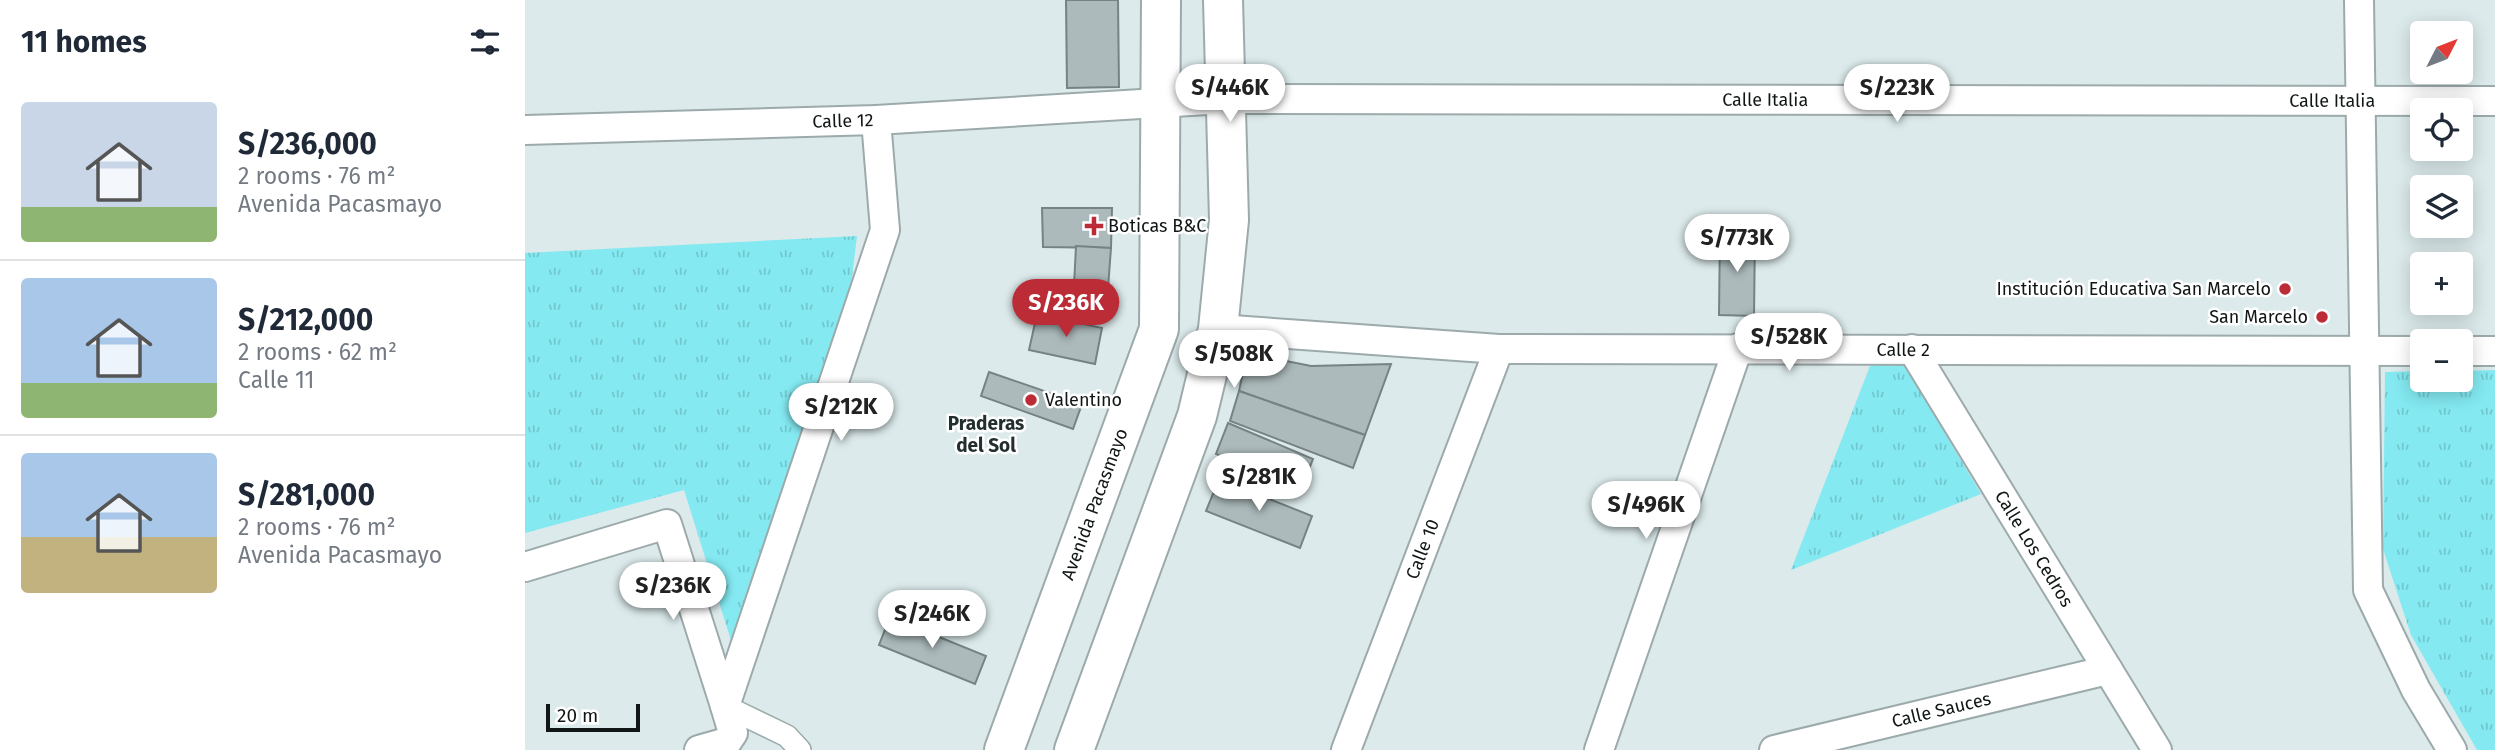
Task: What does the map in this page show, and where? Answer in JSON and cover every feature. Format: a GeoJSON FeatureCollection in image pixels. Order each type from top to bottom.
{"type":"FeatureCollection","features":[{"type":"Feature","properties":{"kind":"main road","name":"Avenida Pacasmayo"},"geometry":{"type":"LineString","coordinates":[[1004,750],[1159,329],[1161,0]]}},
{"type":"Feature","properties":{"kind":"main road"},"geometry":{"type":"LineString","coordinates":[[1074,750],[1197,416],[1219,329],[1230,220],[1224,99],[1223,0]]}},
{"type":"Feature","properties":{"kind":"street"},"geometry":{"type":"LineString","coordinates":[[2359,0],[2358,102],[2368,590],[2416,690],[2452,750]]}},
{"type":"Feature","properties":{"kind":"street","name":"Calle Italia"},"geometry":{"type":"LineString","coordinates":[[1161,104],[1224,99],[2495,101]]}},
{"type":"Feature","properties":{"kind":"street","name":"Calle 12"},"geometry":{"type":"LineString","coordinates":[[525,130],[876,120],[1161,104]]}},
{"type":"Feature","properties":{"kind":"street"},"geometry":{"type":"LineString","coordinates":[[726,706],[885,230],[876,120]]}},
{"type":"Feature","properties":{"kind":"street","name":"Calle 2"},"geometry":{"type":"LineString","coordinates":[[1219,329],[1499,349],[2410,351]]}},
{"type":"Feature","properties":{"kind":"street"},"geometry":{"type":"LineString","coordinates":[[1599,750],[1738,348]]}},
{"type":"Feature","properties":{"kind":"street","name":"Calle 10"},"geometry":{"type":"LineString","coordinates":[[1346,750],[1499,349]]}},
{"type":"Feature","properties":{"kind":"street","name":"Calle Los Cedros"},"geometry":{"type":"LineString","coordinates":[[1912,349],[2157,750]]}},
{"type":"Feature","properties":{"kind":"street"},"geometry":{"type":"LineString","coordinates":[[2473,351],[2495,351]]}},
{"type":"Feature","properties":{"kind":"street"},"geometry":{"type":"LineString","coordinates":[[525,567],[667,524],[733,733],[727,741],[699,750]]}},
{"type":"Feature","properties":{"kind":"street","name":"Calle Sauces"},"geometry":{"type":"LineString","coordinates":[[1774,750],[2108,670]]}},
{"type":"Feature","properties":{"kind":"street"},"geometry":{"type":"LineString","coordinates":[[726,706],[787,736],[800,750]]}},
{"type":"Feature","properties":{"kind":"green space"},"geometry":{"type":"Polygon","coordinates":[[[857,236],[850,294],[734,650],[684,490],[525,533],[525,253],[857,236]]]}},
{"type":"Feature","properties":{"kind":"green space"},"geometry":{"type":"Polygon","coordinates":[[[1902,361],[1981,494],[1791,570],[1870,366],[1902,361]]]}},
{"type":"Feature","properties":{"kind":"green space"},"geometry":{"type":"Polygon","coordinates":[[[2495,370],[2495,750],[2477,750],[2411,635],[2383,549],[2385,372],[2410,371],[2410,392],[2473,392],[2473,371],[2495,370]]]}},
{"type":"Feature","properties":{"kind":"building"},"geometry":{"type":"Polygon","coordinates":[[[1066,0],[1118,0],[1119,87],[1067,88],[1066,0]]]}},
{"type":"Feature","properties":{"kind":"building"},"geometry":{"type":"Polygon","coordinates":[[[1042,208],[1112,208],[1111,248],[1043,247],[1042,208]]]}},
{"type":"Feature","properties":{"kind":"building"},"geometry":{"type":"Polygon","coordinates":[[[1720,231],[1755,232],[1754,316],[1719,315],[1720,231]]]}},
{"type":"Feature","properties":{"kind":"building"},"geometry":{"type":"Polygon","coordinates":[[[1076,246],[1111,248],[1108,288],[1074,286],[1076,246]]]}},
{"type":"Feature","properties":{"kind":"building"},"geometry":{"type":"Polygon","coordinates":[[[1037,314],[1102,328],[1095,364],[1029,350],[1037,314]]]}},
{"type":"Feature","properties":{"kind":"building"},"geometry":{"type":"Polygon","coordinates":[[[1247,353],[1311,366],[1391,364],[1365,435],[1239,391],[1247,353]]]}},
{"type":"Feature","properties":{"kind":"building","name":"Valentino"},"geometry":{"type":"Polygon","coordinates":[[[989,372],[1082,404],[1073,429],[981,396],[989,372]]]}},
{"type":"Feature","properties":{"kind":"building"},"geometry":{"type":"Polygon","coordinates":[[[1239,391],[1365,435],[1353,468],[1230,421],[1239,391]]]}},
{"type":"Feature","properties":{"kind":"building"},"geometry":{"type":"Polygon","coordinates":[[[1228,423],[1313,459],[1301,489],[1216,454],[1228,423]]]}},
{"type":"Feature","properties":{"kind":"building"},"geometry":{"type":"Polygon","coordinates":[[[1219,479],[1312,516],[1300,548],[1206,511],[1219,479]]]}},
{"type":"Feature","properties":{"kind":"building"},"geometry":{"type":"Polygon","coordinates":[[[890,617],[986,656],[975,684],[879,645],[890,617]]]}},
{"type":"Feature","properties":{"kind":"place","name":"Boticas B&C"},"geometry":{"type":"Point","coordinates":[1094,226]}},
{"type":"Feature","properties":{"kind":"place","name":"Institución Educativa San Marcelo"},"geometry":{"type":"Point","coordinates":[2285,289]}},
{"type":"Feature","properties":{"kind":"place","name":"San Marcelo"},"geometry":{"type":"Point","coordinates":[2322,317]}},
{"type":"Feature","properties":{"kind":"place","name":"Valentino"},"geometry":{"type":"Point","coordinates":[1031,400]}},
{"type":"Feature","properties":{"kind":"district","name":"Praderas del Sol"},"geometry":{"type":"Point","coordinates":[986,434]}}]}
